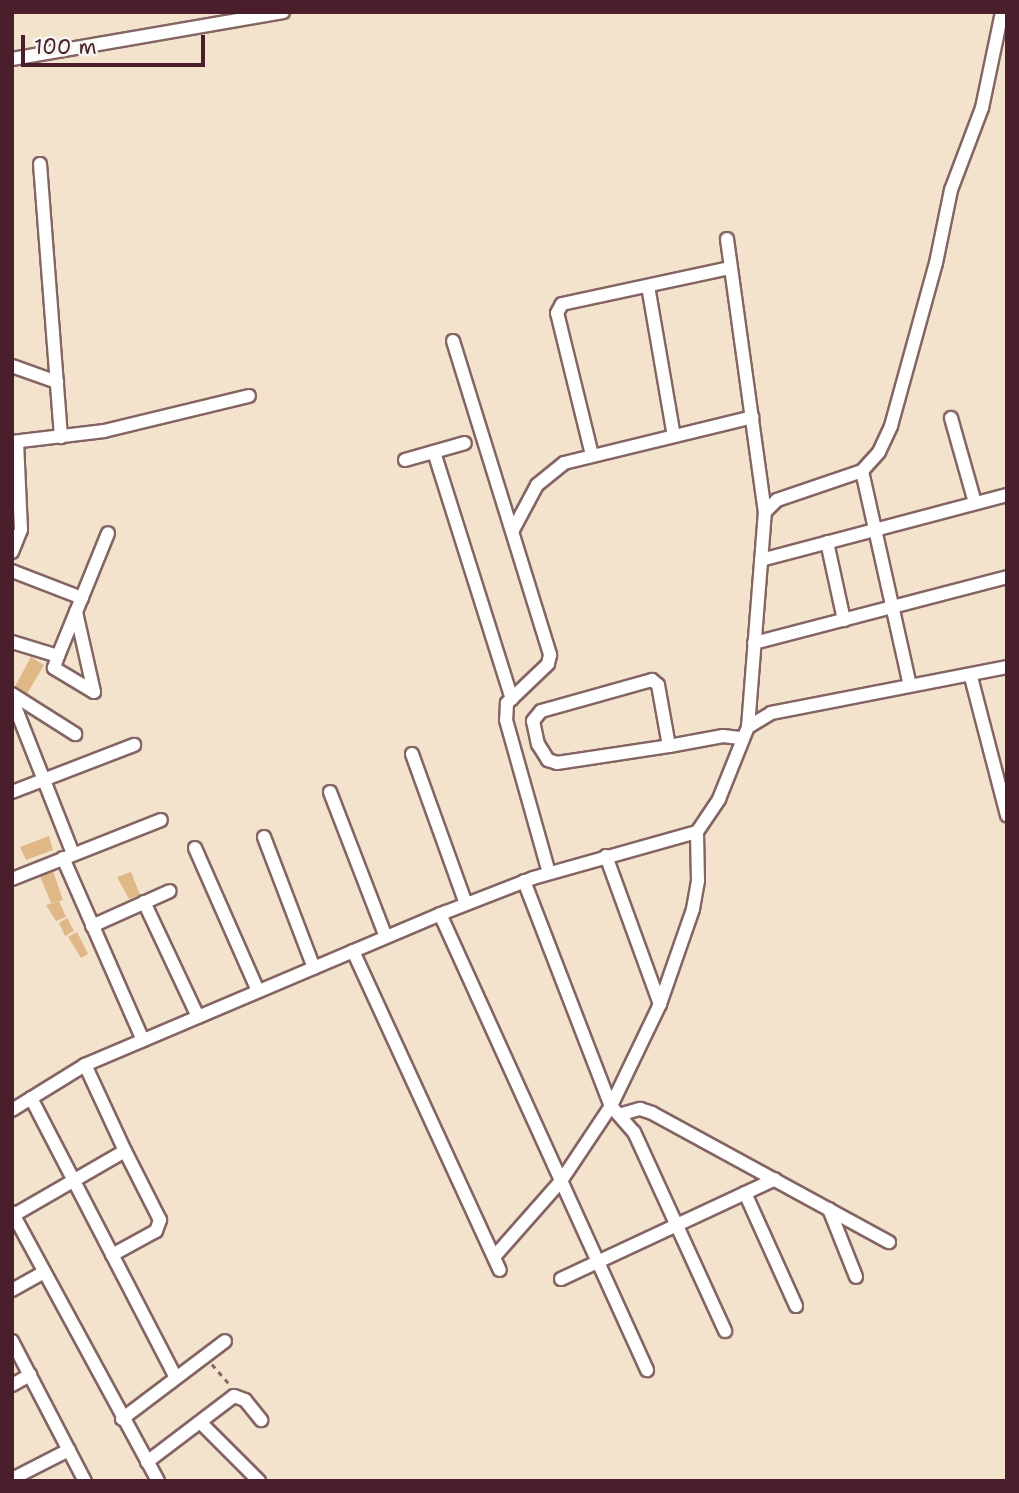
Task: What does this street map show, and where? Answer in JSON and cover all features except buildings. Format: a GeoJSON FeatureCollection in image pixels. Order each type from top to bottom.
{"type":"FeatureCollection","features":[{"type":"Feature","properties":{"kind":"street"},"geometry":{"type":"LineString","coordinates":[[12,59],[283,12]]}},
{"type":"Feature","properties":{"kind":"street"},"geometry":{"type":"LineString","coordinates":[[765,512],[777,500],[862,471],[879,452],[891,426],[936,263],[951,190],[982,108],[1002,12]]}},
{"type":"Feature","properties":{"kind":"street"},"geometry":{"type":"LineString","coordinates":[[40,164],[61,437]]}},
{"type":"Feature","properties":{"kind":"street"},"geometry":{"type":"LineString","coordinates":[[494,1257],[561,1181],[617,1110],[660,1003],[693,909],[698,881],[697,832],[719,799],[744,732],[765,512],[727,240]]}},
{"type":"Feature","properties":{"kind":"street"},"geometry":{"type":"LineString","coordinates":[[592,455],[559,308],[569,301],[730,268]]}},
{"type":"Feature","properties":{"kind":"street"},"geometry":{"type":"LineString","coordinates":[[648,286],[674,436]]}},
{"type":"Feature","properties":{"kind":"street"},"geometry":{"type":"LineString","coordinates":[[453,341],[550,655],[548,664],[507,703],[506,720],[549,873]]}},
{"type":"Feature","properties":{"kind":"street"},"geometry":{"type":"LineString","coordinates":[[12,366],[57,382]]}},
{"type":"Feature","properties":{"kind":"street"},"geometry":{"type":"LineString","coordinates":[[12,552],[16,529],[15,442],[154,421],[249,396]]}},
{"type":"Feature","properties":{"kind":"street"},"geometry":{"type":"LineString","coordinates":[[513,530],[546,475],[564,463],[751,417]]}},
{"type":"Feature","properties":{"kind":"street"},"geometry":{"type":"LineString","coordinates":[[951,418],[975,503]]}},
{"type":"Feature","properties":{"kind":"street"},"geometry":{"type":"LineString","coordinates":[[405,460],[465,443]]}},
{"type":"Feature","properties":{"kind":"street"},"geometry":{"type":"LineString","coordinates":[[433,452],[512,699]]}},
{"type":"Feature","properties":{"kind":"street"},"geometry":{"type":"LineString","coordinates":[[862,471],[895,607],[910,685]]}},
{"type":"Feature","properties":{"kind":"street"},"geometry":{"type":"LineString","coordinates":[[761,560],[1007,495]]}},
{"type":"Feature","properties":{"kind":"street"},"geometry":{"type":"LineString","coordinates":[[763,498],[777,500]]}},
{"type":"Feature","properties":{"kind":"street"},"geometry":{"type":"LineString","coordinates":[[76,611],[94,692],[54,668],[76,611],[108,533]]}},
{"type":"Feature","properties":{"kind":"street"},"geometry":{"type":"LineString","coordinates":[[827,542],[844,620]]}},
{"type":"Feature","properties":{"kind":"street"},"geometry":{"type":"LineString","coordinates":[[12,570],[82,598]]}},
{"type":"Feature","properties":{"kind":"street"},"geometry":{"type":"LineString","coordinates":[[754,643],[1007,577]]}},
{"type":"Feature","properties":{"kind":"street"},"geometry":{"type":"LineString","coordinates":[[12,642],[58,656]]}},
{"type":"Feature","properties":{"kind":"street"},"geometry":{"type":"LineString","coordinates":[[669,746],[658,685],[652,680],[541,711],[533,721],[538,744],[548,760],[557,763],[669,746],[744,732],[771,713],[910,685],[971,677],[1007,667]]}},
{"type":"Feature","properties":{"kind":"street"},"geometry":{"type":"LineString","coordinates":[[971,677],[1007,815]]}},
{"type":"Feature","properties":{"kind":"street"},"geometry":{"type":"LineString","coordinates":[[12,696],[75,734]]}},
{"type":"Feature","properties":{"kind":"street"},"geometry":{"type":"LineString","coordinates":[[12,696],[44,780],[92,926],[143,1041]]}},
{"type":"Feature","properties":{"kind":"street"},"geometry":{"type":"LineString","coordinates":[[12,792],[134,745]]}},
{"type":"Feature","properties":{"kind":"street"},"geometry":{"type":"LineString","coordinates":[[412,754],[466,904]]}},
{"type":"Feature","properties":{"kind":"street"},"geometry":{"type":"LineString","coordinates":[[330,793],[386,937]]}},
{"type":"Feature","properties":{"kind":"street"},"geometry":{"type":"LineString","coordinates":[[12,879],[161,820]]}},
{"type":"Feature","properties":{"kind":"street"},"geometry":{"type":"LineString","coordinates":[[12,1110],[85,1065],[440,914],[549,873],[697,832]]}},
{"type":"Feature","properties":{"kind":"street"},"geometry":{"type":"LineString","coordinates":[[264,837],[314,968]]}},
{"type":"Feature","properties":{"kind":"street"},"geometry":{"type":"LineString","coordinates":[[195,848],[258,991]]}},
{"type":"Feature","properties":{"kind":"street"},"geometry":{"type":"LineString","coordinates":[[606,856],[660,1003]]}},
{"type":"Feature","properties":{"kind":"street"},"geometry":{"type":"LineString","coordinates":[[524,881],[617,1110],[678,1224],[725,1331]]}},
{"type":"Feature","properties":{"kind":"street"},"geometry":{"type":"LineString","coordinates":[[92,926],[170,891]]}},
{"type":"Feature","properties":{"kind":"street"},"geometry":{"type":"LineString","coordinates":[[144,902],[198,1017]]}},
{"type":"Feature","properties":{"kind":"street"},"geometry":{"type":"LineString","coordinates":[[440,914],[647,1370]]}},
{"type":"Feature","properties":{"kind":"street"},"geometry":{"type":"LineString","coordinates":[[353,951],[500,1270]]}},
{"type":"Feature","properties":{"kind":"street"},"geometry":{"type":"LineString","coordinates":[[85,1065],[160,1220],[156,1231],[112,1255]]}},
{"type":"Feature","properties":{"kind":"street"},"geometry":{"type":"LineString","coordinates":[[31,1098],[176,1378]]}},
{"type":"Feature","properties":{"kind":"street"},"geometry":{"type":"LineString","coordinates":[[617,1110],[640,1109],[652,1113],[889,1242]]}},
{"type":"Feature","properties":{"kind":"street"},"geometry":{"type":"LineString","coordinates":[[125,1151],[75,1184],[13,1214],[158,1481]]}},
{"type":"Feature","properties":{"kind":"street"},"geometry":{"type":"LineString","coordinates":[[561,1279],[775,1179]]}},
{"type":"Feature","properties":{"kind":"street"},"geometry":{"type":"LineString","coordinates":[[745,1193],[796,1306]]}},
{"type":"Feature","properties":{"kind":"street"},"geometry":{"type":"LineString","coordinates":[[829,1209],[856,1277]]}},
{"type":"Feature","properties":{"kind":"street"},"geometry":{"type":"LineString","coordinates":[[12,1290],[44,1272]]}},
{"type":"Feature","properties":{"kind":"street"},"geometry":{"type":"LineString","coordinates":[[12,1341],[85,1481]]}},
{"type":"Feature","properties":{"kind":"street"},"geometry":{"type":"LineString","coordinates":[[122,1419],[225,1341]]}},
{"type":"Feature","properties":{"kind":"street"},"geometry":{"type":"LineString","coordinates":[[12,1385],[30,1375]]}},
{"type":"Feature","properties":{"kind":"street"},"geometry":{"type":"LineString","coordinates":[[147,1462],[202,1424],[230,1398],[239,1395],[261,1420]]}},
{"type":"Feature","properties":{"kind":"street"},"geometry":{"type":"LineString","coordinates":[[202,1424],[259,1481]]}},
{"type":"Feature","properties":{"kind":"street"},"geometry":{"type":"LineString","coordinates":[[12,1479],[69,1450]]}},
{"type":"Feature","properties":{"kind":"path"},"geometry":{"type":"LineString","coordinates":[[205,1356],[239,1395]]}}]}
